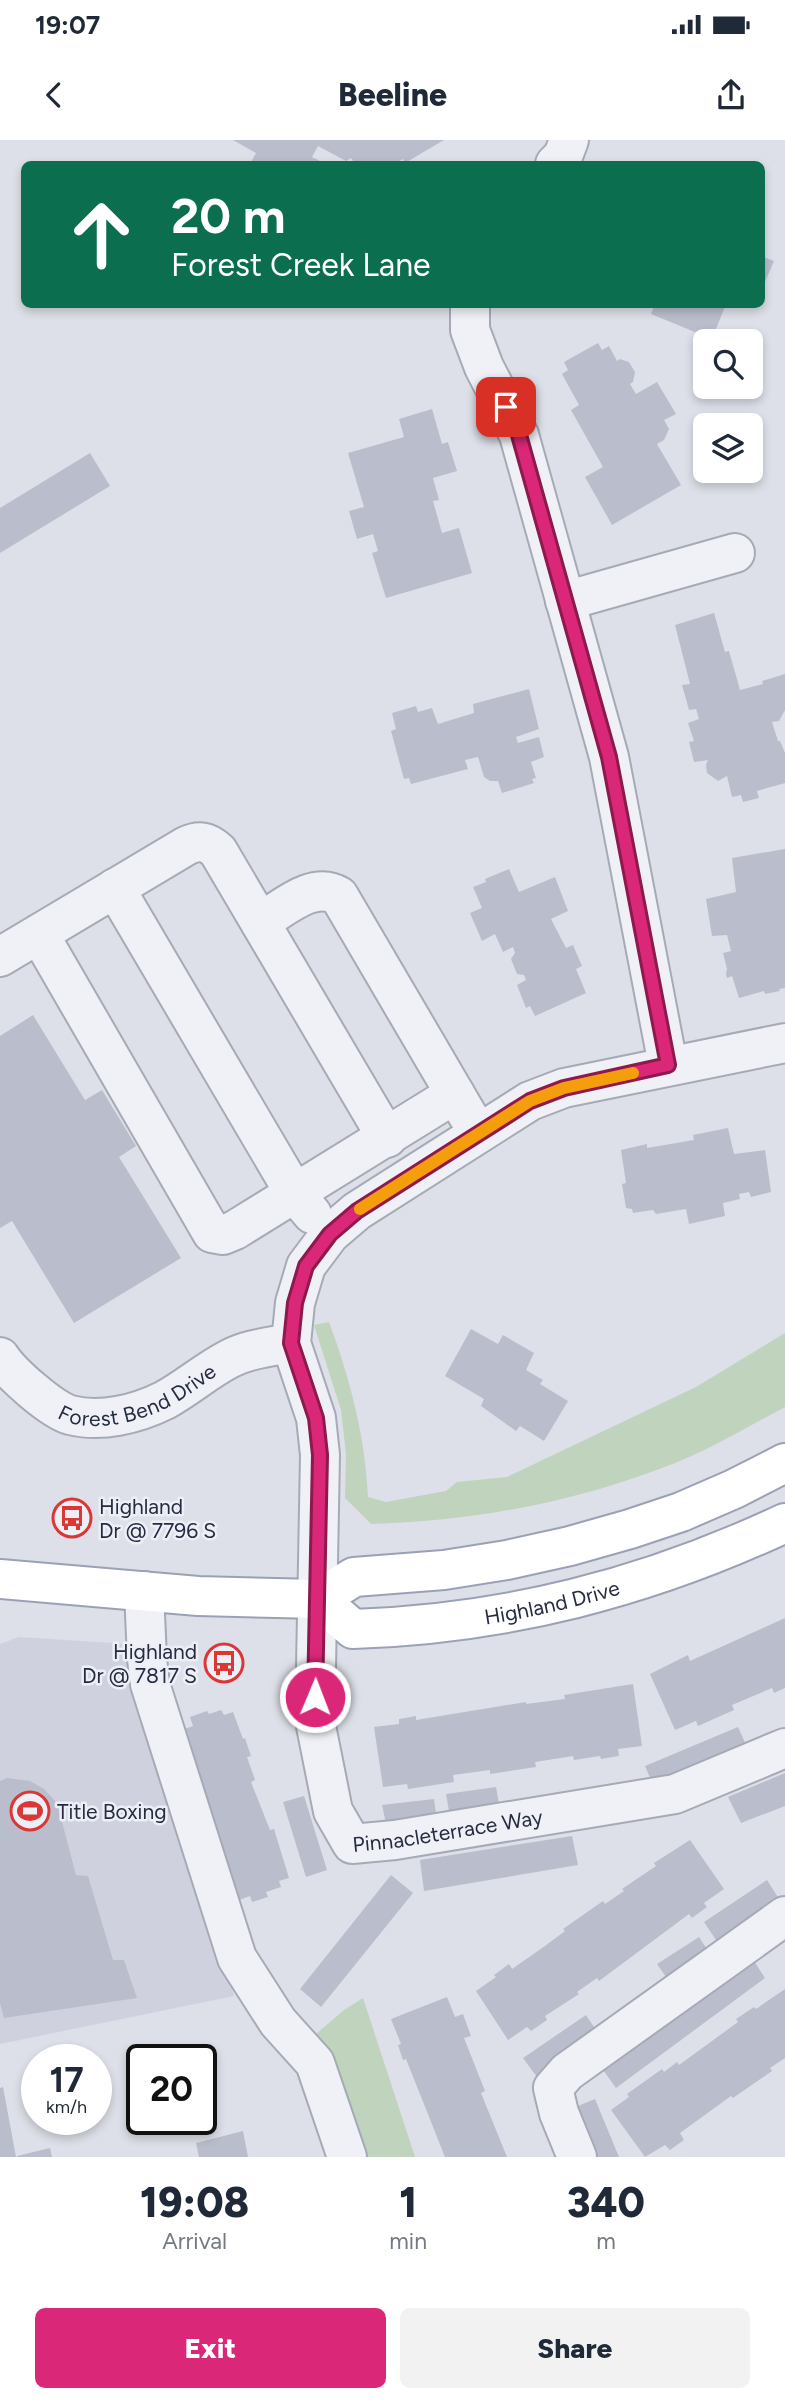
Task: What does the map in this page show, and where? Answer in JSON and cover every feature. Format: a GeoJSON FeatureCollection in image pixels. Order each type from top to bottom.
{"type":"FeatureCollection","features":[{"type":"Feature","properties":{"kind":"main road"},"geometry":{"type":"LineString","coordinates":[[0,1579],[198,1596],[318,1599],[354,1577],[443,1570],[508,1560],[630,1529],[692,1507],[785,1463]]}},
{"type":"Feature","properties":{"kind":"main road","name":"Highland Drive"},"geometry":{"type":"LineString","coordinates":[[318,1599],[353,1629],[408,1627],[474,1619],[541,1608],[609,1591],[679,1569],[785,1523]]}},
{"type":"Feature","properties":{"kind":"street"},"geometry":{"type":"LineString","coordinates":[[558,161],[564,156],[569,140]]}},
{"type":"Feature","properties":{"kind":"street"},"geometry":{"type":"LineString","coordinates":[[470,308],[470,330],[484,367],[519,435],[609,757],[668,1065]]}},
{"type":"Feature","properties":{"kind":"street"},"geometry":{"type":"LineString","coordinates":[[565,601],[735,552]]}},
{"type":"Feature","properties":{"kind":"street"},"geometry":{"type":"LineString","coordinates":[[0,957],[186,845],[203,841],[218,850],[387,1138]]}},
{"type":"Feature","properties":{"kind":"street"},"geometry":{"type":"LineString","coordinates":[[115,888],[295,1195],[330,1234]]}},
{"type":"Feature","properties":{"kind":"street"},"geometry":{"type":"LineString","coordinates":[[260,922],[309,893],[330,890],[339,895],[479,1134]]}},
{"type":"Feature","properties":{"kind":"street"},"geometry":{"type":"LineString","coordinates":[[39,934],[212,1233],[223,1235],[235,1230],[455,1094]]}},
{"type":"Feature","properties":{"kind":"street"},"geometry":{"type":"LineString","coordinates":[[318,1599],[320,1455],[316,1418],[291,1343],[295,1303],[306,1266],[330,1234],[357,1211],[530,1101],[564,1088],[785,1043]]}},
{"type":"Feature","properties":{"kind":"street","name":"Forest Bend Drive"},"geometry":{"type":"LineString","coordinates":[[0,1357],[34,1393],[69,1415],[107,1418],[134,1412],[165,1399],[229,1359],[256,1349],[291,1343]]}},
{"type":"Feature","properties":{"kind":"street"},"geometry":{"type":"LineString","coordinates":[[144,1591],[150,1684],[237,1958],[278,2022],[315,2063],[347,2157]]}},
{"type":"Feature","properties":{"kind":"street","name":"Pinnacleterrace Way"},"geometry":{"type":"LineString","coordinates":[[318,1599],[315,1721],[333,1811],[352,1844],[395,1840],[675,1794],[785,1748]]}},
{"type":"Feature","properties":{"kind":"street"},"geometry":{"type":"LineString","coordinates":[[577,2157],[559,2113],[553,2088],[567,2072],[785,1916]]}},
{"type":"Feature","properties":{"kind":"shaded area"},"geometry":{"type":"Polygon","coordinates":[[[19,1637],[127,1644],[234,1996],[0,2044],[0,1644],[19,1637]]]}},
{"type":"Feature","properties":{"kind":"green space"},"geometry":{"type":"Polygon","coordinates":[[[329,1322],[355,1408],[364,1452],[368,1497],[386,1502],[446,1491],[457,1482],[507,1477],[696,1387],[785,1333],[785,1407],[689,1457],[601,1489],[487,1514],[371,1524],[345,1498],[346,1454],[341,1410],[314,1325],[329,1322]]]}},
{"type":"Feature","properties":{"kind":"green space"},"geometry":{"type":"Polygon","coordinates":[[[363,1998],[415,2157],[348,2157],[316,2034],[363,1998]]]}},
{"type":"Feature","properties":{"kind":"building"},"geometry":{"type":"Polygon","coordinates":[[[233,140],[444,140],[408,161],[353,161],[351,158],[346,161],[318,146],[312,157],[320,161],[252,161],[256,153],[233,140]]]}},
{"type":"Feature","properties":{"kind":"building"},"geometry":{"type":"Polygon","coordinates":[[[765,258],[774,261],[765,282],[765,258]]]}},
{"type":"Feature","properties":{"kind":"building"},"geometry":{"type":"Polygon","coordinates":[[[653,308],[724,308],[716,329],[693,329],[693,331],[651,314],[653,308]]]}},
{"type":"Feature","properties":{"kind":"building"},"geometry":{"type":"Polygon","coordinates":[[[598,343],[602,350],[609,346],[617,361],[620,359],[629,362],[635,372],[630,384],[636,394],[657,382],[676,414],[664,420],[669,429],[664,440],[657,444],[681,485],[612,525],[585,477],[603,467],[571,410],[579,405],[562,374],[568,370],[564,362],[598,343]]]}},
{"type":"Feature","properties":{"kind":"building"},"geometry":{"type":"Polygon","coordinates":[[[432,409],[442,444],[448,442],[457,471],[433,478],[439,500],[433,501],[442,533],[459,528],[472,573],[386,598],[372,553],[378,551],[373,534],[357,539],[349,511],[364,507],[348,453],[404,437],[399,419],[432,409]]]}},
{"type":"Feature","properties":{"kind":"building"},"geometry":{"type":"Polygon","coordinates":[[[90,453],[110,486],[0,553],[0,508],[90,453]]]}},
{"type":"Feature","properties":{"kind":"building"},"geometry":{"type":"Polygon","coordinates":[[[714,613],[740,690],[785,674],[785,710],[779,721],[772,722],[785,753],[785,783],[757,791],[759,798],[743,802],[741,795],[732,797],[727,776],[718,781],[707,773],[708,760],[694,762],[689,742],[694,741],[688,723],[699,719],[696,709],[689,710],[682,685],[690,684],[675,625],[714,613]]]}},
{"type":"Feature","properties":{"kind":"building"},"geometry":{"type":"Polygon","coordinates":[[[529,689],[539,729],[516,737],[518,743],[539,737],[544,757],[531,762],[536,778],[532,779],[534,783],[502,793],[498,781],[490,781],[484,777],[478,757],[465,760],[468,769],[411,784],[409,778],[404,779],[391,731],[396,729],[392,713],[416,706],[418,712],[432,708],[438,724],[474,713],[473,704],[529,689]]]}},
{"type":"Feature","properties":{"kind":"building"},"geometry":{"type":"Polygon","coordinates":[[[785,849],[785,988],[739,998],[732,976],[727,978],[726,974],[723,953],[731,951],[727,935],[712,936],[706,899],[736,892],[732,858],[785,849]]]}},
{"type":"Feature","properties":{"kind":"building"},"geometry":{"type":"Polygon","coordinates":[[[509,869],[519,892],[555,877],[568,911],[551,919],[566,948],[573,945],[582,966],[576,969],[586,993],[535,1016],[530,1006],[526,1008],[517,985],[526,980],[524,975],[517,974],[511,959],[515,953],[513,947],[503,952],[495,934],[482,941],[470,913],[482,908],[473,887],[509,869]]]}},
{"type":"Feature","properties":{"kind":"building"},"geometry":{"type":"Polygon","coordinates":[[[33,1015],[85,1100],[102,1090],[136,1146],[119,1157],[181,1258],[74,1323],[12,1221],[0,1228],[0,1036],[33,1015]]]}},
{"type":"Feature","properties":{"kind":"building"},"geometry":{"type":"Polygon","coordinates":[[[728,1128],[734,1154],[765,1150],[771,1192],[751,1197],[749,1192],[739,1194],[740,1199],[723,1203],[725,1216],[689,1224],[686,1209],[656,1214],[653,1210],[633,1213],[632,1209],[626,1208],[622,1184],[626,1183],[621,1150],[647,1144],[647,1148],[694,1140],[693,1135],[728,1128]]]}},
{"type":"Feature","properties":{"kind":"building"},"geometry":{"type":"Polygon","coordinates":[[[471,1329],[498,1344],[503,1335],[534,1353],[526,1370],[543,1380],[540,1384],[568,1401],[544,1441],[520,1426],[516,1431],[481,1406],[484,1399],[445,1376],[471,1329]]]}},
{"type":"Feature","properties":{"kind":"building"},"geometry":{"type":"Polygon","coordinates":[[[785,1618],[785,1688],[774,1693],[772,1688],[732,1705],[734,1710],[698,1726],[696,1721],[675,1730],[650,1674],[688,1655],[690,1661],[785,1618]]]}},
{"type":"Feature","properties":{"kind":"building"},"geometry":{"type":"Polygon","coordinates":[[[633,1684],[642,1746],[618,1749],[619,1756],[574,1760],[573,1756],[535,1762],[536,1767],[490,1774],[490,1770],[453,1775],[454,1782],[408,1789],[407,1784],[383,1787],[374,1727],[399,1724],[399,1719],[416,1716],[416,1720],[526,1702],[565,1699],[564,1695],[633,1684]]]}},
{"type":"Feature","properties":{"kind":"building"},"geometry":{"type":"Polygon","coordinates":[[[221,1710],[224,1715],[233,1712],[243,1739],[245,1738],[251,1756],[247,1757],[255,1780],[251,1782],[270,1830],[274,1829],[289,1878],[279,1881],[281,1887],[266,1892],[268,1897],[252,1902],[250,1896],[234,1902],[176,1732],[193,1726],[190,1717],[207,1711],[209,1714],[221,1710]]]}},
{"type":"Feature","properties":{"kind":"building"},"geometry":{"type":"Polygon","coordinates":[[[738,1727],[747,1747],[654,1787],[645,1766],[738,1727]]]}},
{"type":"Feature","properties":{"kind":"building"},"geometry":{"type":"Polygon","coordinates":[[[785,1773],[785,1806],[741,1823],[728,1797],[785,1773]]]}},
{"type":"Feature","properties":{"kind":"building"},"geometry":{"type":"Polygon","coordinates":[[[7,1778],[30,1781],[44,1789],[57,1803],[76,1875],[88,1876],[113,1960],[124,1960],[137,1998],[4,2018],[0,2003],[0,1781],[7,1778]]]}},
{"type":"Feature","properties":{"kind":"building"},"geometry":{"type":"Polygon","coordinates":[[[496,1787],[500,1809],[450,1817],[446,1794],[496,1787]]]}},
{"type":"Feature","properties":{"kind":"building"},"geometry":{"type":"Polygon","coordinates":[[[304,1796],[327,1870],[306,1877],[283,1802],[304,1796]]]}},
{"type":"Feature","properties":{"kind":"building"},"geometry":{"type":"Polygon","coordinates":[[[434,1799],[437,1820],[387,1828],[382,1805],[434,1799]]]}},
{"type":"Feature","properties":{"kind":"building"},"geometry":{"type":"Polygon","coordinates":[[[572,1836],[578,1865],[424,1891],[420,1860],[572,1836]]]}},
{"type":"Feature","properties":{"kind":"building"},"geometry":{"type":"Polygon","coordinates":[[[690,1840],[724,1889],[704,1903],[707,1907],[692,1918],[689,1914],[599,1981],[597,1978],[577,1992],[579,1994],[545,2016],[547,2020],[531,2031],[527,2027],[508,2040],[476,1991],[509,1964],[512,1969],[603,1901],[605,1904],[624,1891],[622,1889],[656,1866],[654,1863],[690,1840]]]}},
{"type":"Feature","properties":{"kind":"building"},"geometry":{"type":"Polygon","coordinates":[[[391,1875],[413,1893],[321,2007],[300,1989],[391,1875]]]}},
{"type":"Feature","properties":{"kind":"building"},"geometry":{"type":"Polygon","coordinates":[[[767,1880],[781,1902],[718,1943],[704,1922],[767,1880]]]}},
{"type":"Feature","properties":{"kind":"building"},"geometry":{"type":"Polygon","coordinates":[[[699,1937],[711,1955],[671,1984],[657,1964],[699,1937]]]}},
{"type":"Feature","properties":{"kind":"building"},"geometry":{"type":"Polygon","coordinates":[[[754,1961],[765,1978],[616,2088],[601,2067],[754,1961]]]}},
{"type":"Feature","properties":{"kind":"building"},"geometry":{"type":"Polygon","coordinates":[[[785,1989],[785,2058],[770,2068],[772,2071],[733,2098],[731,2096],[680,2133],[684,2140],[670,2150],[665,2145],[645,2157],[611,2110],[629,2097],[627,2094],[662,2069],[664,2072],[677,2062],[679,2065],[738,2022],[736,2019],[785,1989]]]}},
{"type":"Feature","properties":{"kind":"building"},"geometry":{"type":"Polygon","coordinates":[[[447,1997],[455,2017],[463,2014],[471,2036],[464,2038],[485,2091],[481,2093],[507,2157],[445,2157],[406,2059],[403,2060],[398,2045],[401,2044],[391,2019],[447,1997]]]}},
{"type":"Feature","properties":{"kind":"building"},"geometry":{"type":"Polygon","coordinates":[[[586,2015],[598,2033],[537,2077],[523,2058],[586,2015]]]}},
{"type":"Feature","properties":{"kind":"building"},"geometry":{"type":"Polygon","coordinates":[[[3,2087],[16,2157],[0,2157],[0,2088],[3,2087]]]}},
{"type":"Feature","properties":{"kind":"building"},"geometry":{"type":"Polygon","coordinates":[[[595,2099],[619,2157],[594,2157],[573,2108],[595,2099]]]}},
{"type":"Feature","properties":{"kind":"building"},"geometry":{"type":"Polygon","coordinates":[[[243,2131],[248,2157],[199,2157],[196,2143],[243,2131]]]}},
{"type":"Feature","properties":{"kind":"building"},"geometry":{"type":"Polygon","coordinates":[[[50,2148],[52,2157],[17,2157],[17,2156],[50,2148]]]}},
{"type":"Feature","properties":{"kind":"slow traffic"},"geometry":{"type":"LineString","coordinates":[[360,1209],[530,1101],[564,1088],[633,1073]]}},
{"type":"Feature","properties":{"kind":"place","name":"Highland Dr @ 7796 S"},"geometry":{"type":"Point","coordinates":[72,1518]}},
{"type":"Feature","properties":{"kind":"place","name":"Highland Dr @ 7817 S"},"geometry":{"type":"Point","coordinates":[224,1663]}},
{"type":"Feature","properties":{"kind":"place","name":"Title Boxing"},"geometry":{"type":"Point","coordinates":[30,1811]}},
{"type":"Feature","properties":{"kind":"route"},"geometry":{"type":"LineString","coordinates":[[315,1697],[320,1455],[316,1418],[291,1343],[295,1303],[306,1266],[330,1234],[357,1211],[530,1101],[564,1088],[668,1065],[609,757],[519,435],[506,407]]}}]}
